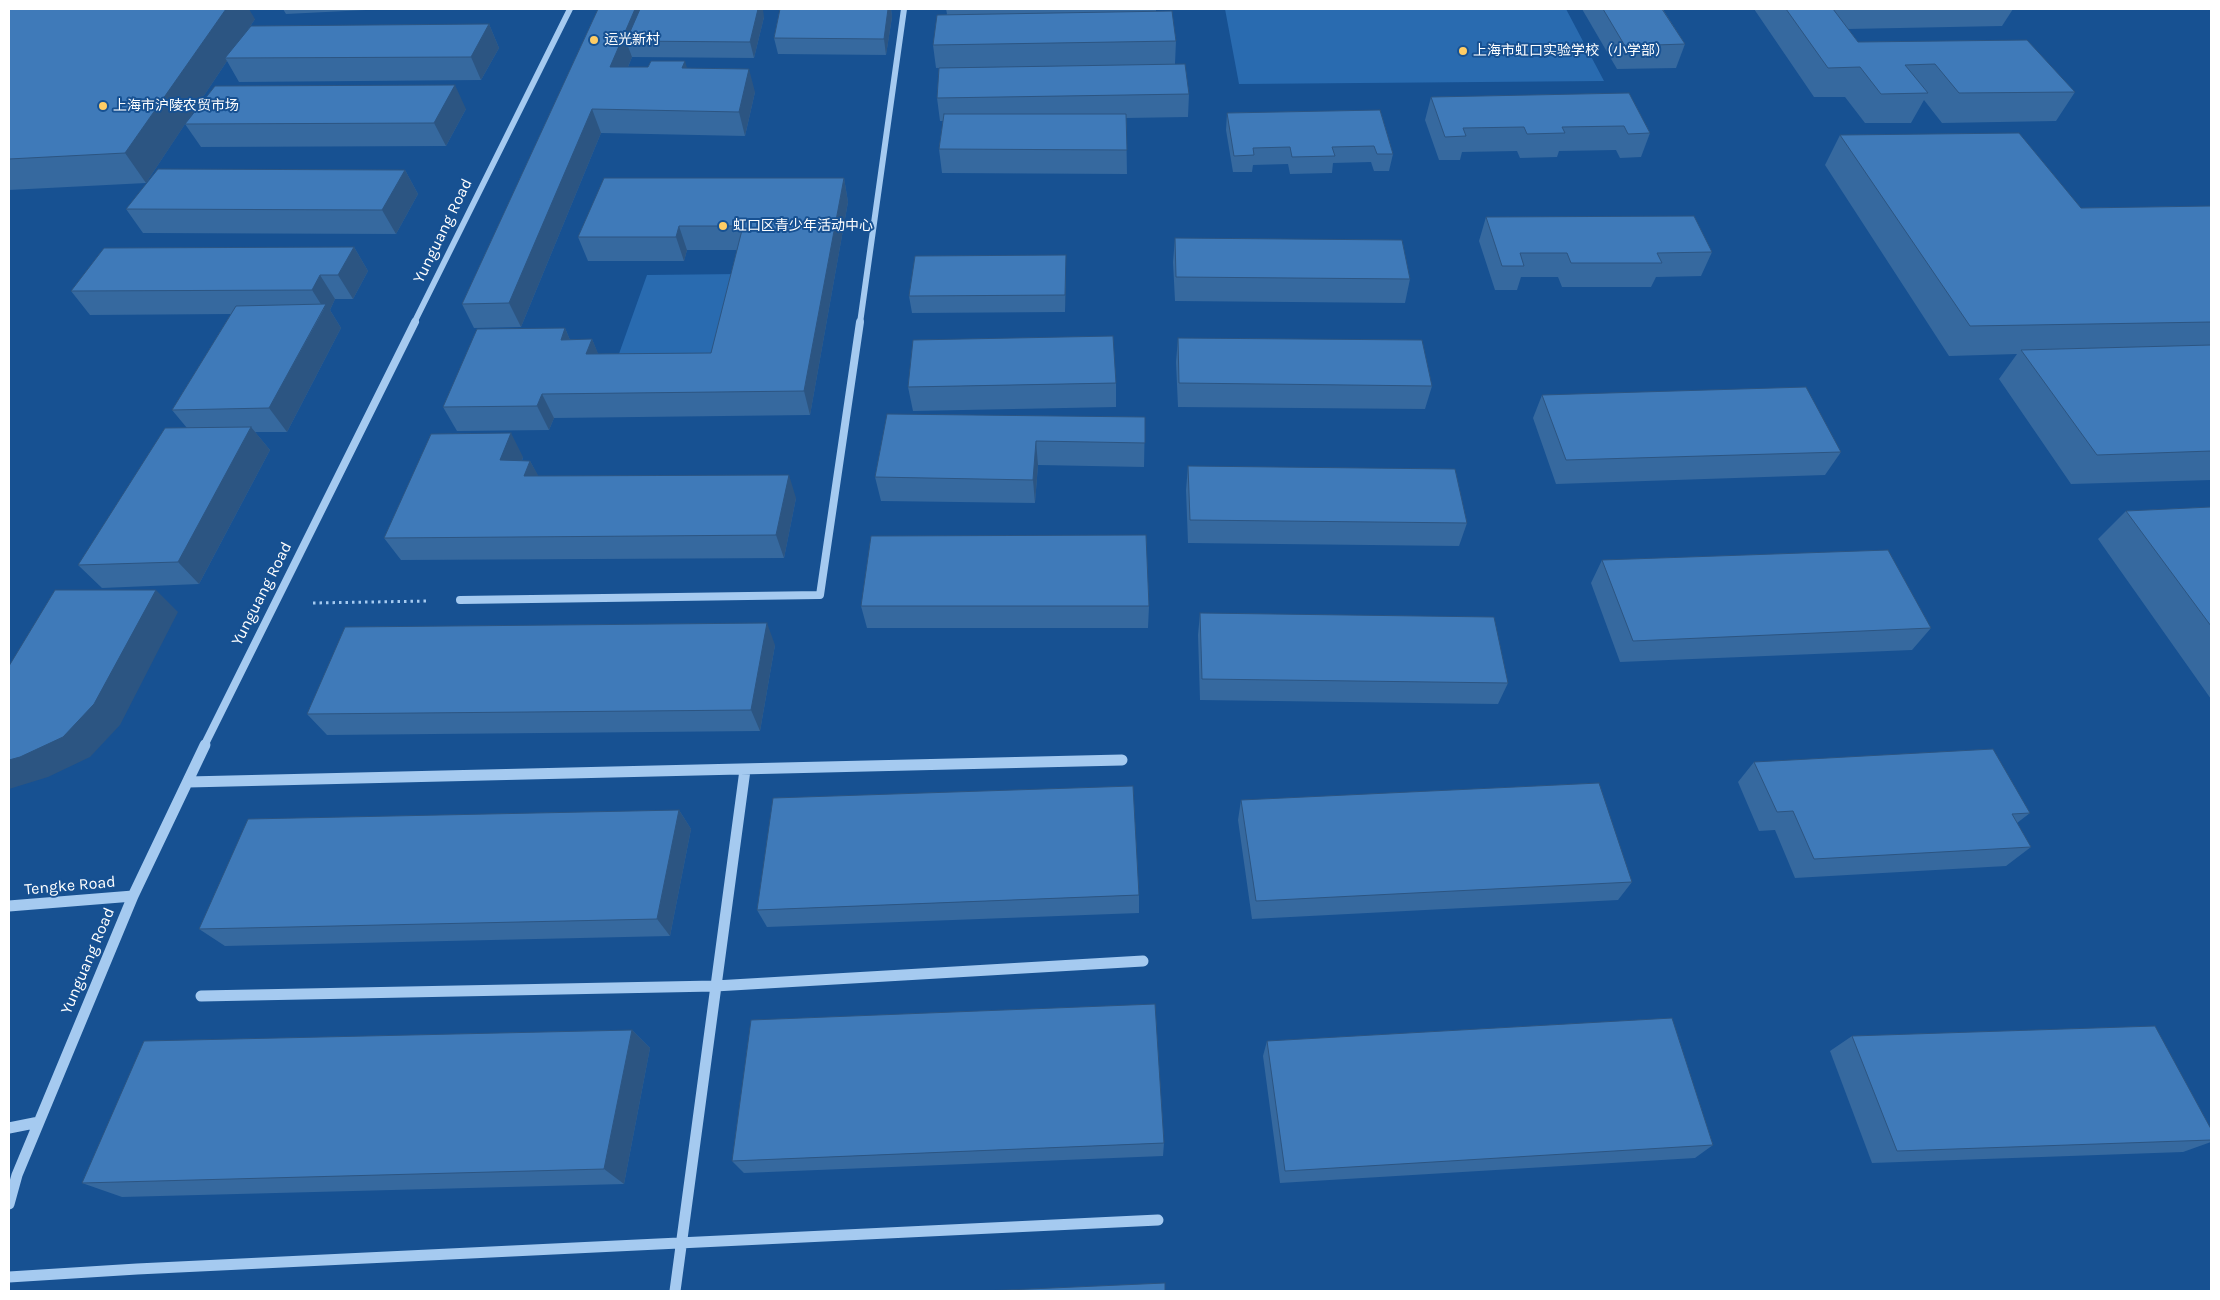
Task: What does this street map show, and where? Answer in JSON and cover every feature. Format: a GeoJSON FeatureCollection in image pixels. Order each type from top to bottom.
{"type":"FeatureCollection","features":[{"type":"Feature","properties":{"kind":"street","name":"Yunguang Road"},"geometry":{"type":"LineString","coordinates":[[9,1204],[17,1175],[133,896],[275,603],[570,9]]}},
{"type":"Feature","properties":{"kind":"street"},"geometry":{"type":"LineString","coordinates":[[460,600],[820,596],[844,439],[904,9]]}},
{"type":"Feature","properties":{"kind":"street"},"geometry":{"type":"LineString","coordinates":[[188,782],[1122,760]]}},
{"type":"Feature","properties":{"kind":"street"},"geometry":{"type":"LineString","coordinates":[[674,1291],[745,770]]}},
{"type":"Feature","properties":{"kind":"street","name":"Tengke Road"},"geometry":{"type":"LineString","coordinates":[[9,906],[133,896]]}},
{"type":"Feature","properties":{"kind":"street"},"geometry":{"type":"LineString","coordinates":[[201,996],[715,986],[1143,961]]}},
{"type":"Feature","properties":{"kind":"street"},"geometry":{"type":"LineString","coordinates":[[9,1128],[39,1122]]}},
{"type":"Feature","properties":{"kind":"street"},"geometry":{"type":"LineString","coordinates":[[9,1277],[137,1269],[1158,1220]]}},
{"type":"Feature","properties":{"kind":"path"},"geometry":{"type":"LineString","coordinates":[[275,603],[460,600]]}},
{"type":"Feature","properties":{"kind":"shaded area"},"geometry":{"type":"Polygon","coordinates":[[[1225,9],[1566,9],[1604,81],[1239,84],[1225,9]]]}},
{"type":"Feature","properties":{"kind":"shaded area"},"geometry":{"type":"Polygon","coordinates":[[[740,274],[716,365],[615,365],[647,275],[740,274]]]}},
{"type":"Feature","properties":{"kind":"building","name":"上海市沪陵农贸市场"},"geometry":{"type":"Polygon","coordinates":[[[9,9],[226,9],[125,153],[9,159],[9,9]]]}},
{"type":"Feature","properties":{"kind":"building"},"geometry":{"type":"Polygon","coordinates":[[[598,9],[635,9],[610,67],[648,67],[651,61],[685,61],[682,68],[749,69],[739,112],[592,109],[509,303],[462,304],[598,9]]]}},
{"type":"Feature","properties":{"kind":"building"},"geometry":{"type":"Polygon","coordinates":[[[640,9],[758,9],[750,42],[626,41],[640,9]]]}},
{"type":"Feature","properties":{"kind":"building"},"geometry":{"type":"Polygon","coordinates":[[[780,9],[888,9],[884,39],[774,38],[780,9]]]}},
{"type":"Feature","properties":{"kind":"building"},"geometry":{"type":"Polygon","coordinates":[[[1603,9],[1662,9],[1685,44],[1625,46],[1603,9]]]}},
{"type":"Feature","properties":{"kind":"building"},"geometry":{"type":"Polygon","coordinates":[[[1786,9],[1833,9],[1858,42],[2027,40],[2075,92],[1959,93],[1935,64],[1905,65],[1928,93],[1881,94],[1860,67],[1828,68],[1786,9]]]}},
{"type":"Feature","properties":{"kind":"building"},"geometry":{"type":"Polygon","coordinates":[[[1172,11],[1176,41],[933,45],[937,15],[1172,11]]]}},
{"type":"Feature","properties":{"kind":"building"},"geometry":{"type":"Polygon","coordinates":[[[489,24],[471,57],[225,58],[251,26],[489,24]]]}},
{"type":"Feature","properties":{"kind":"building"},"geometry":{"type":"Polygon","coordinates":[[[1185,64],[1189,94],[937,98],[939,68],[1185,64]]]}},
{"type":"Feature","properties":{"kind":"building"},"geometry":{"type":"Polygon","coordinates":[[[455,85],[434,123],[185,124],[215,86],[455,85]]]}},
{"type":"Feature","properties":{"kind":"building"},"geometry":{"type":"Polygon","coordinates":[[[1629,93],[1650,133],[1628,134],[1624,126],[1562,127],[1565,133],[1527,134],[1524,127],[1463,128],[1466,136],[1445,137],[1431,97],[1629,93]]]}},
{"type":"Feature","properties":{"kind":"building"},"geometry":{"type":"Polygon","coordinates":[[[1380,110],[1393,154],[1377,154],[1374,146],[1332,147],[1335,156],[1292,157],[1290,147],[1253,148],[1254,155],[1234,156],[1227,113],[1380,110]]]}},
{"type":"Feature","properties":{"kind":"building"},"geometry":{"type":"Polygon","coordinates":[[[944,114],[1126,114],[1127,150],[939,149],[944,114]]]}},
{"type":"Feature","properties":{"kind":"building"},"geometry":{"type":"Polygon","coordinates":[[[2019,133],[2081,208],[2211,206],[2211,322],[1970,326],[1840,135],[2019,133]]]}},
{"type":"Feature","properties":{"kind":"building"},"geometry":{"type":"Polygon","coordinates":[[[158,169],[405,170],[382,210],[126,209],[158,169]]]}},
{"type":"Feature","properties":{"kind":"building"},"geometry":{"type":"Polygon","coordinates":[[[604,178],[844,178],[804,391],[542,394],[537,406],[443,407],[477,329],[565,328],[561,340],[592,339],[586,354],[711,353],[743,226],[679,226],[676,237],[578,237],[604,178]]]}},
{"type":"Feature","properties":{"kind":"building"},"geometry":{"type":"Polygon","coordinates":[[[1694,216],[1712,252],[1657,253],[1662,263],[1571,263],[1567,253],[1520,253],[1524,266],[1502,266],[1486,217],[1694,216]]]}},
{"type":"Feature","properties":{"kind":"building"},"geometry":{"type":"Polygon","coordinates":[[[1175,238],[1402,240],[1410,279],[1176,277],[1175,238]]]}},
{"type":"Feature","properties":{"kind":"building"},"geometry":{"type":"Polygon","coordinates":[[[354,247],[338,275],[320,275],[312,290],[71,291],[104,248],[354,247]]]}},
{"type":"Feature","properties":{"kind":"building"},"geometry":{"type":"Polygon","coordinates":[[[1066,255],[1065,295],[909,296],[915,256],[1066,255]]]}},
{"type":"Feature","properties":{"kind":"building"},"geometry":{"type":"Polygon","coordinates":[[[326,304],[269,408],[172,410],[236,306],[326,304]]]}},
{"type":"Feature","properties":{"kind":"building"},"geometry":{"type":"Polygon","coordinates":[[[1113,336],[1116,383],[908,387],[913,340],[1113,336]]]}},
{"type":"Feature","properties":{"kind":"building"},"geometry":{"type":"Polygon","coordinates":[[[1178,338],[1422,340],[1432,386],[1179,383],[1178,338]]]}},
{"type":"Feature","properties":{"kind":"building"},"geometry":{"type":"Polygon","coordinates":[[[2211,345],[2211,451],[2097,455],[2021,350],[2211,345]]]}},
{"type":"Feature","properties":{"kind":"building"},"geometry":{"type":"Polygon","coordinates":[[[1806,387],[1841,452],[1566,460],[1542,395],[1806,387]]]}},
{"type":"Feature","properties":{"kind":"building"},"geometry":{"type":"Polygon","coordinates":[[[887,414],[1145,417],[1145,443],[1036,441],[1033,480],[875,477],[887,414]]]}},
{"type":"Feature","properties":{"kind":"building"},"geometry":{"type":"Polygon","coordinates":[[[251,427],[178,562],[78,565],[165,428],[251,427]]]}},
{"type":"Feature","properties":{"kind":"building"},"geometry":{"type":"Polygon","coordinates":[[[511,433],[500,460],[530,461],[524,476],[789,475],[776,535],[384,538],[431,434],[511,433]]]}},
{"type":"Feature","properties":{"kind":"building"},"geometry":{"type":"Polygon","coordinates":[[[1188,466],[1455,469],[1467,523],[1190,520],[1188,466]]]}},
{"type":"Feature","properties":{"kind":"building"},"geometry":{"type":"Polygon","coordinates":[[[2211,507],[2211,626],[2126,511],[2211,507]]]}},
{"type":"Feature","properties":{"kind":"building"},"geometry":{"type":"Polygon","coordinates":[[[1146,535],[1149,606],[861,606],[871,536],[1146,535]]]}},
{"type":"Feature","properties":{"kind":"building"},"geometry":{"type":"Polygon","coordinates":[[[1888,550],[1931,628],[1633,641],[1602,560],[1888,550]]]}},
{"type":"Feature","properties":{"kind":"building"},"geometry":{"type":"Polygon","coordinates":[[[55,590],[156,590],[94,704],[63,737],[20,757],[9,760],[9,666],[55,590]]]}},
{"type":"Feature","properties":{"kind":"building"},"geometry":{"type":"Polygon","coordinates":[[[1200,613],[1494,617],[1508,683],[1202,679],[1200,613]]]}},
{"type":"Feature","properties":{"kind":"building"},"geometry":{"type":"Polygon","coordinates":[[[767,623],[751,710],[307,714],[345,627],[767,623]]]}},
{"type":"Feature","properties":{"kind":"building"},"geometry":{"type":"Polygon","coordinates":[[[1993,749],[2030,813],[2012,814],[2031,847],[1814,859],[1793,811],[1777,812],[1754,762],[1993,749]]]}},
{"type":"Feature","properties":{"kind":"building"},"geometry":{"type":"Polygon","coordinates":[[[1599,783],[1632,882],[1256,901],[1241,800],[1599,783]]]}},
{"type":"Feature","properties":{"kind":"building"},"geometry":{"type":"Polygon","coordinates":[[[1133,786],[1139,895],[757,910],[773,798],[1133,786]]]}},
{"type":"Feature","properties":{"kind":"building"},"geometry":{"type":"Polygon","coordinates":[[[679,810],[657,919],[199,929],[248,819],[679,810]]]}},
{"type":"Feature","properties":{"kind":"building"},"geometry":{"type":"Polygon","coordinates":[[[1155,1004],[1164,1143],[732,1161],[751,1020],[1155,1004]]]}},
{"type":"Feature","properties":{"kind":"building"},"geometry":{"type":"Polygon","coordinates":[[[1672,1018],[1713,1145],[1285,1171],[1267,1041],[1672,1018]]]}},
{"type":"Feature","properties":{"kind":"building"},"geometry":{"type":"Polygon","coordinates":[[[2155,1026],[2211,1129],[2211,1140],[1897,1151],[1852,1036],[2155,1026]]]}},
{"type":"Feature","properties":{"kind":"building"},"geometry":{"type":"Polygon","coordinates":[[[632,1030],[604,1169],[82,1183],[144,1041],[632,1030]]]}},
{"type":"Feature","properties":{"kind":"building"},"geometry":{"type":"Polygon","coordinates":[[[1165,1283],[1165,1291],[984,1291],[1165,1283]]]}},
{"type":"Feature","properties":{"kind":"place","name":"运光新村"},"geometry":{"type":"Point","coordinates":[594,40]}},
{"type":"Feature","properties":{"kind":"place","name":"上海市虹口实验学校（小学部）"},"geometry":{"type":"Point","coordinates":[1463,51]}},
{"type":"Feature","properties":{"kind":"place","name":"上海市沪陵农贸市场"},"geometry":{"type":"Point","coordinates":[103,106]}},
{"type":"Feature","properties":{"kind":"place","name":"虹口区青少年活动中心"},"geometry":{"type":"Point","coordinates":[723,226]}}]}
